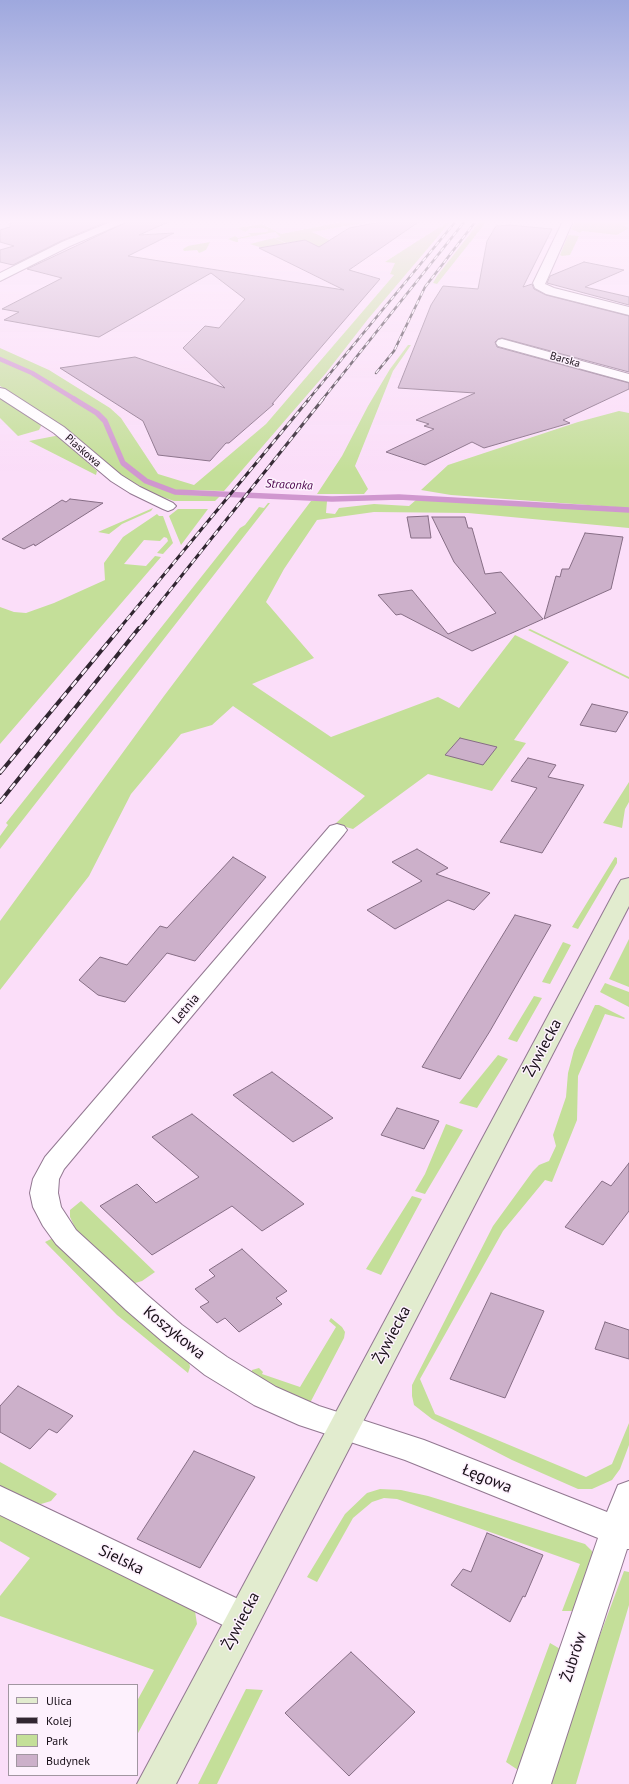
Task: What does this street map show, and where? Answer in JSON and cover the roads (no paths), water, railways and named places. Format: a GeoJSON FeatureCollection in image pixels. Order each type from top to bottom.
{"type":"FeatureCollection","features":[{"type":"Feature","properties":{"kind":"main road","name":"Żywiecka"},"geometry":{"type":"LineString","coordinates":[[156,1784],[629,885]]}},
{"type":"Feature","properties":{"kind":"street"},"geometry":{"type":"LineString","coordinates":[[602,304],[629,311]]}},
{"type":"Feature","properties":{"kind":"street","name":"Barska"},"geometry":{"type":"LineString","coordinates":[[502,343],[629,378]]}},
{"type":"Feature","properties":{"kind":"street","name":"Piaskowa"},"geometry":{"type":"LineString","coordinates":[[0,392],[59,430],[116,478],[135,490],[168,506]]}},
{"type":"Feature","properties":{"kind":"street","name":"Letnia"},"geometry":{"type":"LineString","coordinates":[[44,1193],[46,1179],[54,1164],[337,830]]}},
{"type":"Feature","properties":{"kind":"street","name":"Koszykowa"},"geometry":{"type":"LineString","coordinates":[[44,1193],[47,1207],[52,1219],[66,1237],[109,1278],[172,1333],[231,1376],[265,1396],[310,1416],[344,1426]]}},
{"type":"Feature","properties":{"kind":"street","name":"Łęgowa"},"geometry":{"type":"LineString","coordinates":[[344,1426],[413,1449],[623,1533]]}},
{"type":"Feature","properties":{"kind":"street","name":"Żubrów"},"geometry":{"type":"LineString","coordinates":[[532,1784],[623,1533],[629,1495]]}},
{"type":"Feature","properties":{"kind":"street","name":"Sielska"},"geometry":{"type":"LineString","coordinates":[[0,1500],[243,1618]]}},
{"type":"Feature","properties":{"kind":"waterway","name":"Straconka"},"geometry":{"type":"LineString","coordinates":[[0,359],[32,373],[76,400]]}},
{"type":"Feature","properties":{"kind":"waterway","name":"Straconka"},"geometry":{"type":"LineString","coordinates":[[74,399],[97,413],[105,421],[123,463],[146,481],[175,492],[332,499],[399,497],[629,510]]}},
{"type":"Feature","properties":{"kind":"railway"},"geometry":{"type":"LineString","coordinates":[[308,400],[387,304]]}},
{"type":"Feature","properties":{"kind":"railway"},"geometry":{"type":"LineString","coordinates":[[322,400],[398,304]]}},
{"type":"Feature","properties":{"kind":"railway"},"geometry":{"type":"LineString","coordinates":[[376,373],[394,351],[417,304]]}},
{"type":"Feature","properties":{"kind":"railway"},"geometry":{"type":"LineString","coordinates":[[119,629],[309,399]]}},
{"type":"Feature","properties":{"kind":"railway"},"geometry":{"type":"LineString","coordinates":[[139,629],[323,399]]}},
{"type":"Feature","properties":{"kind":"railway"},"geometry":{"type":"LineString","coordinates":[[0,773],[120,628]]}},
{"type":"Feature","properties":{"kind":"railway"},"geometry":{"type":"LineString","coordinates":[[0,802],[139,628]]}}]}
